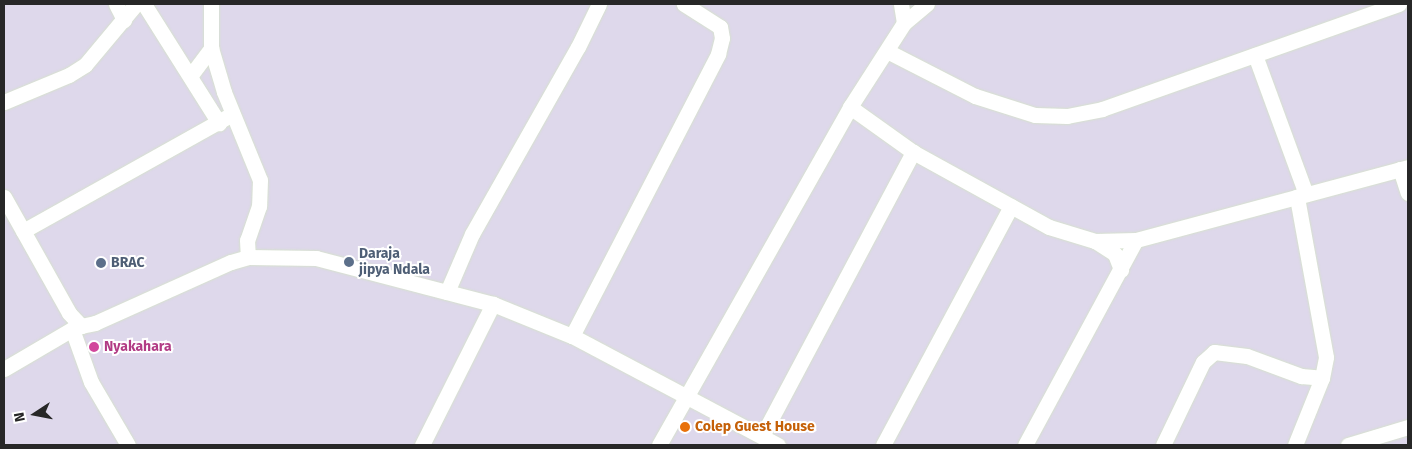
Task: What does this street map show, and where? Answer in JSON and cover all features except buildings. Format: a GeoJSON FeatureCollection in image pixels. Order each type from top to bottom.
{"type":"FeatureCollection","features":[{"type":"Feature","properties":{"kind":"street"},"geometry":{"type":"LineString","coordinates":[[116,4],[124,20]]}},
{"type":"Feature","properties":{"kind":"street"},"geometry":{"type":"LineString","coordinates":[[4,102],[69,75],[85,65],[136,4]]}},
{"type":"Feature","properties":{"kind":"street"},"geometry":{"type":"LineString","coordinates":[[144,4],[191,75],[219,123]]}},
{"type":"Feature","properties":{"kind":"street"},"geometry":{"type":"LineString","coordinates":[[211,4],[211,48],[232,114],[258,169],[261,186],[259,206],[248,231],[248,257]]}},
{"type":"Feature","properties":{"kind":"street"},"geometry":{"type":"LineString","coordinates":[[447,292],[472,234],[578,47],[599,4]]}},
{"type":"Feature","properties":{"kind":"street"},"geometry":{"type":"LineString","coordinates":[[572,336],[718,54],[722,38],[720,27],[684,4]]}},
{"type":"Feature","properties":{"kind":"street"},"geometry":{"type":"LineString","coordinates":[[901,4],[904,23]]}},
{"type":"Feature","properties":{"kind":"street"},"geometry":{"type":"LineString","coordinates":[[659,445],[850,108],[904,23],[927,4]]}},
{"type":"Feature","properties":{"kind":"street"},"geometry":{"type":"LineString","coordinates":[[887,51],[975,96],[1035,115],[1067,116],[1102,108],[1399,4]]}},
{"type":"Feature","properties":{"kind":"street"},"geometry":{"type":"LineString","coordinates":[[191,75],[211,48]]}},
{"type":"Feature","properties":{"kind":"street"},"geometry":{"type":"LineString","coordinates":[[1255,55],[1301,196],[1326,357],[1322,378],[1295,445]]}},
{"type":"Feature","properties":{"kind":"street"},"geometry":{"type":"LineString","coordinates":[[850,108],[913,152],[1011,206],[1049,226],[1095,241],[1115,254],[1121,270]]}},
{"type":"Feature","properties":{"kind":"street"},"geometry":{"type":"LineString","coordinates":[[23,231],[219,123],[232,114]]}},
{"type":"Feature","properties":{"kind":"street"},"geometry":{"type":"LineString","coordinates":[[762,436],[913,152]]}},
{"type":"Feature","properties":{"kind":"street"},"geometry":{"type":"LineString","coordinates":[[1095,241],[1136,240],[1404,168],[1408,193]]}},
{"type":"Feature","properties":{"kind":"street"},"geometry":{"type":"LineString","coordinates":[[4,197],[8,216],[23,231],[76,327],[95,390],[128,445]]}},
{"type":"Feature","properties":{"kind":"street"},"geometry":{"type":"LineString","coordinates":[[883,445],[1011,206]]}},
{"type":"Feature","properties":{"kind":"street"},"geometry":{"type":"LineString","coordinates":[[1025,445],[1136,240]]}},
{"type":"Feature","properties":{"kind":"street"},"geometry":{"type":"LineString","coordinates":[[4,369],[76,327],[95,323],[207,270],[248,257],[316,258],[493,304],[572,336],[778,445]]}},
{"type":"Feature","properties":{"kind":"street"},"geometry":{"type":"LineString","coordinates":[[422,445],[493,304]]}},
{"type":"Feature","properties":{"kind":"street"},"geometry":{"type":"LineString","coordinates":[[1162,445],[1203,362],[1214,352],[1248,356],[1300,376],[1322,378]]}},
{"type":"Feature","properties":{"kind":"street"},"geometry":{"type":"LineString","coordinates":[[1348,445],[1408,426]]}},
{"type":"Feature","properties":{"kind":"place","name":"Daraja jipya Ndala"},"geometry":{"type":"Point","coordinates":[349,262]}},
{"type":"Feature","properties":{"kind":"place","name":"BRAC"},"geometry":{"type":"Point","coordinates":[101,263]}},
{"type":"Feature","properties":{"kind":"place","name":"Nyakahara"},"geometry":{"type":"Point","coordinates":[94,347]}},
{"type":"Feature","properties":{"kind":"place","name":"Colep Guest House"},"geometry":{"type":"Point","coordinates":[685,427]}}]}
